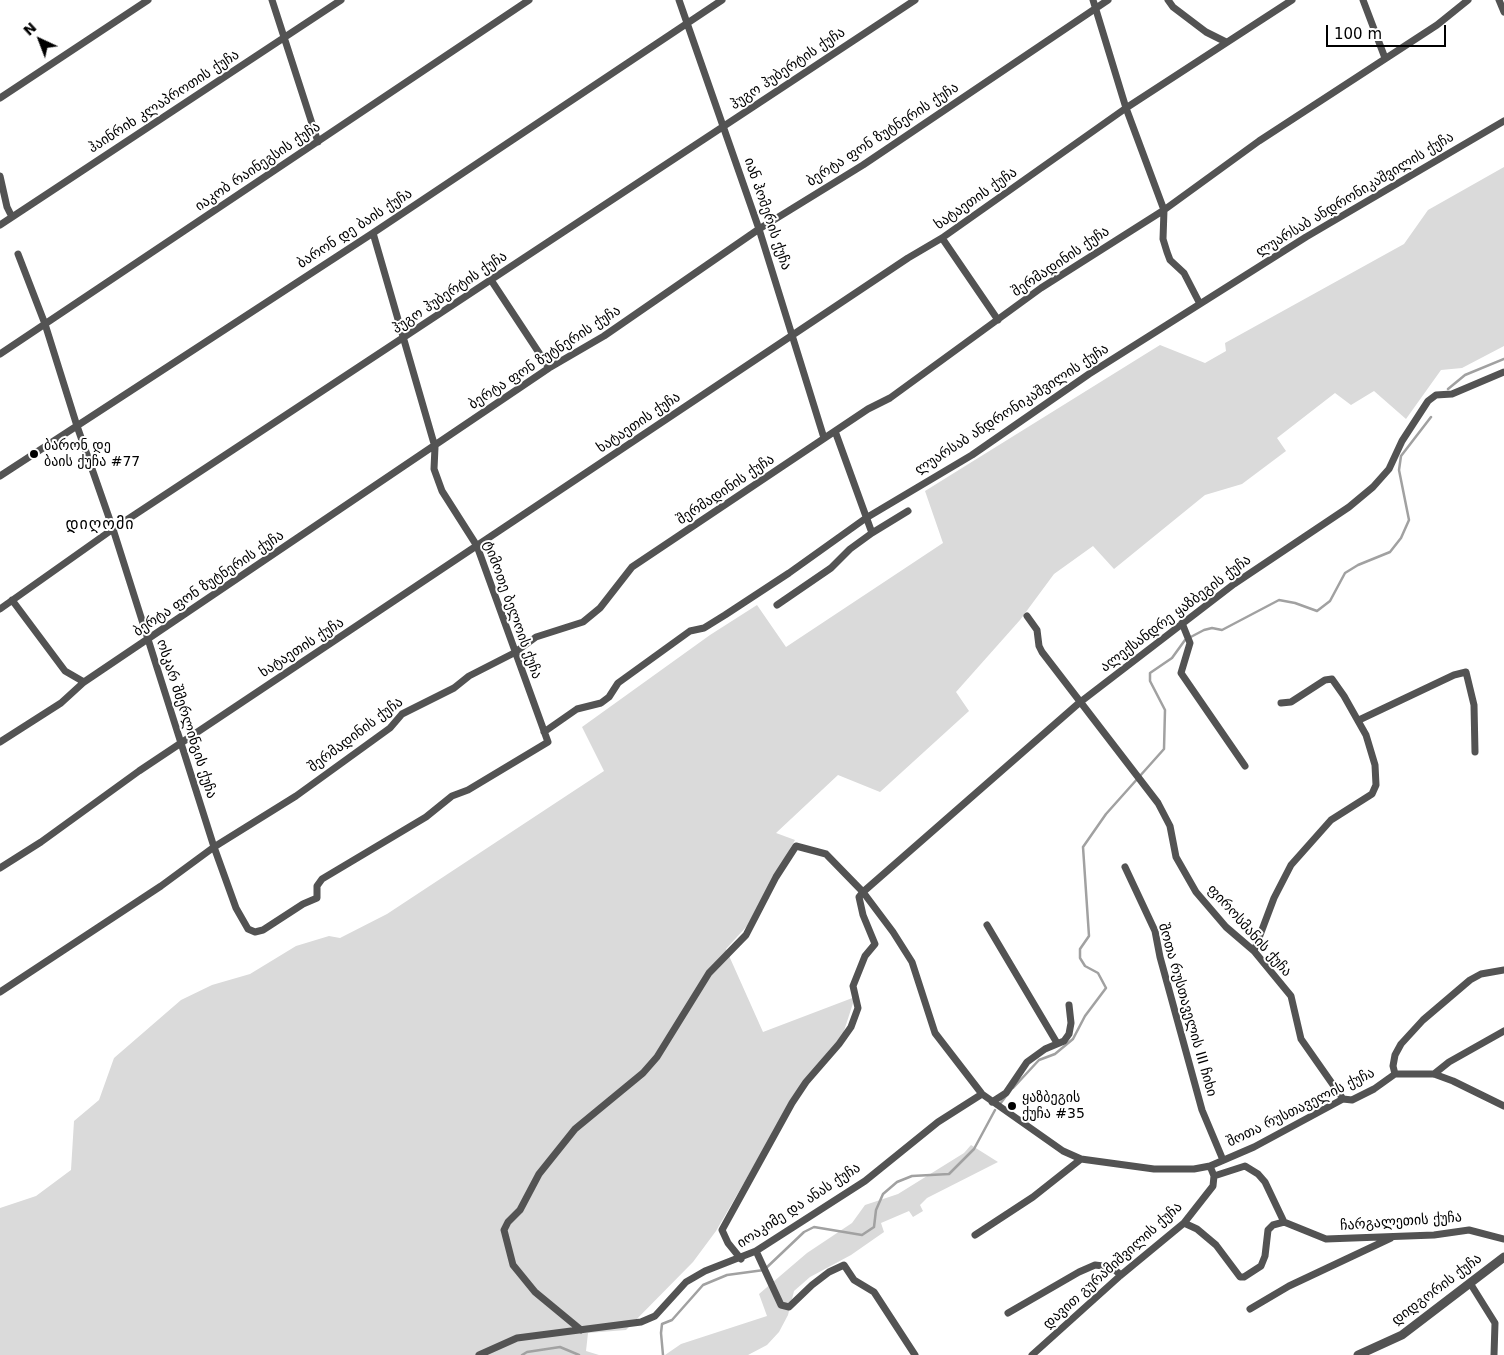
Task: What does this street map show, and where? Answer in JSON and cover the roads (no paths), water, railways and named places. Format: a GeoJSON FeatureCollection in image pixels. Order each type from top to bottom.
{"type":"FeatureCollection","features":[{"type":"Feature","properties":{"kind":"street"},"geometry":{"type":"LineString","coordinates":[[0,98],[148,0]]}},
{"type":"Feature","properties":{"kind":"street"},"geometry":{"type":"LineString","coordinates":[[272,0],[318,142]]}},
{"type":"Feature","properties":{"kind":"street","name":"ჰაინრიხ კლაპროთის ქუჩა"},"geometry":{"type":"LineString","coordinates":[[0,225],[341,0]]}},
{"type":"Feature","properties":{"kind":"street","name":"იაკობ რაინეგსის ქუჩა"},"geometry":{"type":"LineString","coordinates":[[0,354],[529,0]]}},
{"type":"Feature","properties":{"kind":"street","name":"იან ჰომერის ქუჩა"},"geometry":{"type":"LineString","coordinates":[[679,0],[760,229],[824,438]]}},
{"type":"Feature","properties":{"kind":"street","name":"ბარონ დე ბაის ქუჩა"},"geometry":{"type":"LineString","coordinates":[[0,476],[373,233],[722,0]]}},
{"type":"Feature","properties":{"kind":"street","name":"ჰუგო ჰუბერტის ქუჩა"},"geometry":{"type":"LineString","coordinates":[[0,609],[113,529],[915,0]]}},
{"type":"Feature","properties":{"kind":"street"},"geometry":{"type":"LineString","coordinates":[[1093,0],[1126,108],[1164,210],[1163,239],[1167,252],[1170,260],[1184,273],[1200,304]]}},
{"type":"Feature","properties":{"kind":"street","name":"ბერტა ფონ ზუტნერის ქუჩა"},"geometry":{"type":"LineString","coordinates":[[0,742],[61,703],[84,682],[549,368],[604,336],[760,229],[849,174],[1108,0]]}},
{"type":"Feature","properties":{"kind":"street"},"geometry":{"type":"LineString","coordinates":[[1168,0],[1173,7],[1206,32],[1226,42]]}},
{"type":"Feature","properties":{"kind":"street","name":"ხატაეთის ქუჩა"},"geometry":{"type":"LineString","coordinates":[[0,868],[41,842],[181,744],[477,546],[908,258],[942,238],[1126,108],[1292,0]]}},
{"type":"Feature","properties":{"kind":"street"},"geometry":{"type":"LineString","coordinates":[[1363,0],[1385,58]]}},
{"type":"Feature","properties":{"kind":"street","name":"შერმადინის ქუჩა"},"geometry":{"type":"LineString","coordinates":[[0,992],[161,886],[214,847],[296,796],[390,728],[402,714],[454,688],[469,676],[514,653],[536,637],[583,622],[600,608],[632,567],[868,409],[890,398],[1041,288],[1164,210],[1259,141],[1437,25],[1468,0]]}},
{"type":"Feature","properties":{"kind":"street"},"geometry":{"type":"LineString","coordinates":[[1499,0],[1504,12]]}},
{"type":"Feature","properties":{"kind":"street","name":"ლუარსაბ ანდრონიკაშვილის ქუჩა"},"geometry":{"type":"LineString","coordinates":[[544,732],[578,709],[601,702],[609,697],[618,683],[690,631],[704,628],[790,574],[866,518],[972,455],[1089,374],[1306,237],[1504,121]]}},
{"type":"Feature","properties":{"kind":"street"},"geometry":{"type":"LineString","coordinates":[[0,176],[7,207],[12,217]]}},
{"type":"Feature","properties":{"kind":"street","name":"ტიმოთე ბელოის ქუჩა"},"geometry":{"type":"LineString","coordinates":[[317,898],[317,886],[322,879],[426,818],[452,796],[468,790],[548,742],[514,653],[477,546],[442,490],[434,470],[435,446],[413,376],[405,337],[384,276],[373,233]]}},
{"type":"Feature","properties":{"kind":"street"},"geometry":{"type":"LineString","coordinates":[[942,238],[998,320]]}},
{"type":"Feature","properties":{"kind":"street","name":"ოსკარ შმერლინგის ქუჩა"},"geometry":{"type":"LineString","coordinates":[[18,254],[45,324],[77,426],[113,529],[214,847],[236,908],[248,929],[255,932],[264,930],[303,904],[317,898]]}},
{"type":"Feature","properties":{"kind":"street"},"geometry":{"type":"LineString","coordinates":[[491,280],[549,368]]}},
{"type":"Feature","properties":{"kind":"street","name":"ალექსანდრე ყაზბეგის ქუჩა"},"geometry":{"type":"LineString","coordinates":[[863,892],[1079,703],[1183,626],[1234,584],[1349,507],[1373,487],[1389,468],[1420,411],[1436,395],[1452,394],[1504,372]]}},
{"type":"Feature","properties":{"kind":"street"},"geometry":{"type":"LineString","coordinates":[[835,431],[872,533]]}},
{"type":"Feature","properties":{"kind":"street"},"geometry":{"type":"LineString","coordinates":[[777,605],[831,568],[850,549],[872,533],[908,511]]}},
{"type":"Feature","properties":{"kind":"street"},"geometry":{"type":"LineString","coordinates":[[12,600],[65,671],[84,682]]}},
{"type":"Feature","properties":{"kind":"street","name":"ფიროსმანის ქუჩა"},"geometry":{"type":"LineString","coordinates":[[1027,616],[1037,630],[1039,646],[1042,652],[1079,703],[1158,803],[1170,826],[1176,857],[1185,875],[1226,928],[1254,951],[1290,996],[1301,1039],[1343,1099]]}},
{"type":"Feature","properties":{"kind":"street"},"geometry":{"type":"LineString","coordinates":[[1183,626],[1190,643],[1181,672],[1244,766]]}},
{"type":"Feature","properties":{"kind":"street"},"geometry":{"type":"LineString","coordinates":[[1359,720],[1454,675],[1466,672],[1474,705],[1475,752]]}},
{"type":"Feature","properties":{"kind":"street"},"geometry":{"type":"LineString","coordinates":[[1254,951],[1274,898],[1297,858],[1331,820],[1372,794],[1376,785],[1375,765],[1359,720],[1332,680],[1325,680],[1291,702],[1282,703]]}},
{"type":"Feature","properties":{"kind":"street","name":"შოთა რუსთაველის ქუჩა"},"geometry":{"type":"LineString","coordinates":[[581,1330],[536,1292],[513,1264],[504,1230],[508,1222],[520,1210],[539,1174],[575,1129],[643,1073],[658,1057],[709,973],[746,935],[776,877],[796,846],[826,854],[863,892],[900,941],[912,962],[935,1033],[982,1094],[1063,1150],[1080,1159],[1154,1169],[1194,1169],[1210,1166],[1254,1147],[1343,1099],[1352,1100],[1374,1089],[1395,1074],[1434,1074],[1453,1080],[1504,1106]]}},
{"type":"Feature","properties":{"kind":"street","name":"შოთა რუსთაველის III ჩიხი"},"geometry":{"type":"LineString","coordinates":[[1125,867],[1155,931],[1160,957],[1202,1110],[1223,1160]]}},
{"type":"Feature","properties":{"kind":"street"},"geometry":{"type":"LineString","coordinates":[[741,1259],[728,1243],[722,1230],[792,1103],[806,1082],[851,1027],[858,1008],[853,986],[865,956],[874,944],[863,915],[859,897],[863,892]]}},
{"type":"Feature","properties":{"kind":"street"},"geometry":{"type":"LineString","coordinates":[[987,925],[1057,1043]]}},
{"type":"Feature","properties":{"kind":"street"},"geometry":{"type":"LineString","coordinates":[[1395,1074],[1393,1066],[1395,1055],[1401,1044],[1423,1020],[1470,980],[1481,974],[1504,970]]}},
{"type":"Feature","properties":{"kind":"street"},"geometry":{"type":"LineString","coordinates":[[992,1102],[1006,1093],[1028,1062],[1057,1043],[1064,1041],[1069,1034],[1071,1023],[1069,1005]]}},
{"type":"Feature","properties":{"kind":"street"},"geometry":{"type":"LineString","coordinates":[[1434,1074],[1449,1062],[1504,1031]]}},
{"type":"Feature","properties":{"kind":"street","name":"იოაკიმე და ანას ქუჩა"},"geometry":{"type":"LineString","coordinates":[[479,1355],[517,1338],[641,1322],[655,1316],[686,1282],[706,1271],[741,1259],[756,1251],[864,1182],[938,1122],[982,1094]]}},
{"type":"Feature","properties":{"kind":"street"},"geometry":{"type":"LineString","coordinates":[[975,1235],[1033,1198],[1080,1159]]}},
{"type":"Feature","properties":{"kind":"street"},"geometry":{"type":"LineString","coordinates":[[1184,1223],[1197,1229],[1216,1245],[1240,1277],[1244,1277],[1261,1266],[1265,1256],[1268,1230],[1273,1225],[1284,1222],[1265,1182],[1258,1174],[1246,1166],[1214,1176],[1210,1166]]}},
{"type":"Feature","properties":{"kind":"street","name":"დავით გურამიშვილის ქუჩა"},"geometry":{"type":"LineString","coordinates":[[1032,1355],[1121,1275],[1184,1223],[1214,1186],[1214,1176]]}},
{"type":"Feature","properties":{"kind":"street","name":"ჩარგალეთის ქუჩა"},"geometry":{"type":"LineString","coordinates":[[1284,1222],[1326,1239],[1469,1230],[1504,1239]]}},
{"type":"Feature","properties":{"kind":"street"},"geometry":{"type":"LineString","coordinates":[[1250,1309],[1289,1286],[1395,1236]]}},
{"type":"Feature","properties":{"kind":"street"},"geometry":{"type":"LineString","coordinates":[[756,1251],[780,1305],[789,1307],[812,1285],[844,1265],[854,1280],[874,1292],[915,1355]]}},
{"type":"Feature","properties":{"kind":"street","name":"დიდგორის ქუჩა"},"geometry":{"type":"LineString","coordinates":[[1358,1355],[1402,1335],[1504,1257]]}},
{"type":"Feature","properties":{"kind":"street"},"geometry":{"type":"LineString","coordinates":[[1008,1313],[1078,1272],[1095,1265],[1111,1267],[1121,1275]]}},
{"type":"Feature","properties":{"kind":"street"},"geometry":{"type":"LineString","coordinates":[[1470,1283],[1495,1322],[1494,1355]]}},
{"type":"Feature","properties":{"kind":"waterway"},"geometry":{"type":"LineString","coordinates":[[1448,389],[1465,375],[1504,359]]}},
{"type":"Feature","properties":{"kind":"waterway"},"geometry":{"type":"LineString","coordinates":[[1013,1088],[1039,1060],[1055,1054],[1073,1039],[1085,1016],[1106,988],[1098,973],[1085,966],[1080,958],[1080,949],[1089,936],[1083,847],[1106,814],[1164,749],[1165,710],[1150,681],[1150,673],[1172,658],[1185,640],[1204,630],[1212,628],[1222,630],[1279,600],[1295,603],[1317,611],[1330,601],[1345,573],[1358,565],[1390,552],[1401,538],[1409,520],[1399,470],[1401,456],[1431,417]]}},
{"type":"Feature","properties":{"kind":"waterway"},"geometry":{"type":"LineString","coordinates":[[1000,1104],[1006,1096]]}},
{"type":"Feature","properties":{"kind":"waterway"},"geometry":{"type":"LineString","coordinates":[[663,1355],[662,1324],[672,1320],[703,1285],[727,1275],[764,1270],[804,1232],[814,1227],[862,1235],[874,1227],[876,1210],[883,1194],[897,1182],[912,1176],[949,1174],[974,1149],[995,1110]]}},
{"type":"Feature","properties":{"kind":"waterway"},"geometry":{"type":"LineString","coordinates":[[522,1355],[527,1352],[560,1347],[579,1355]]}},
{"type":"Feature","properties":{"kind":"place","name":"ბარონ დე ბაის ქუჩა #77"},"geometry":{"type":"Point","coordinates":[34,454]}},
{"type":"Feature","properties":{"kind":"place","name":"ყაზბეგის ქუჩა #35"},"geometry":{"type":"Point","coordinates":[1012,1106]}},
{"type":"Feature","properties":{"kind":"district","name":"დიღომი"},"geometry":{"type":"Point","coordinates":[100,525]}}]}
